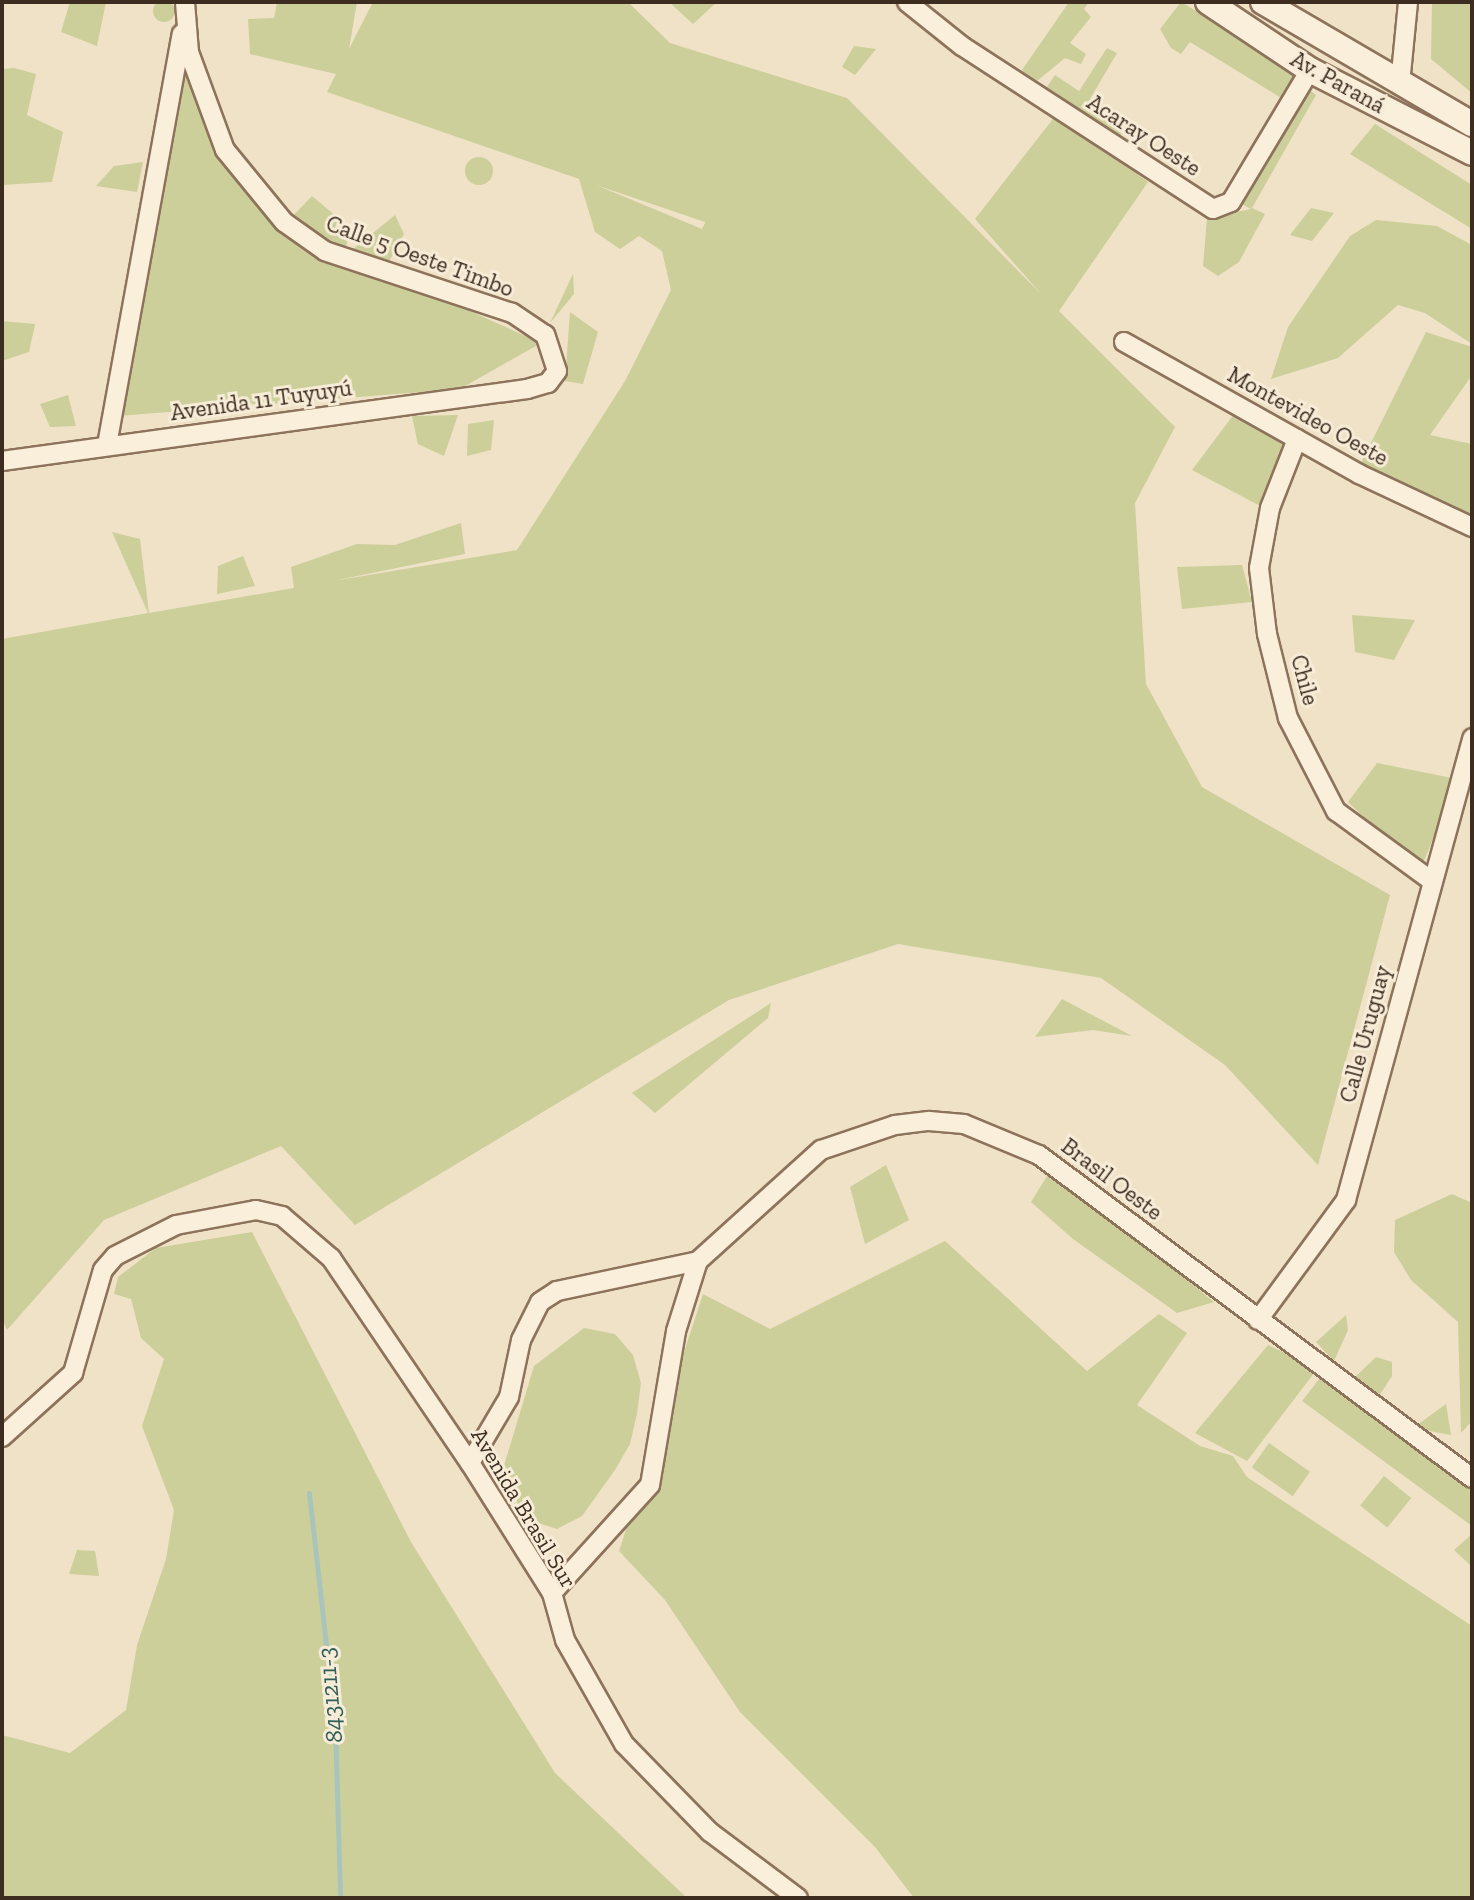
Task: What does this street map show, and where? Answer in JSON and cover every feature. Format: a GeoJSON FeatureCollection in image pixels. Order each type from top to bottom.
{"type":"FeatureCollection","features":[{"type":"Feature","properties":{"kind":"street","name":"Calle 5 Oeste Timbo"},"geometry":{"type":"LineString","coordinates":[[184,2],[184,24],[225,150],[284,222],[325,251],[512,313],[545,335],[557,371],[548,383],[527,389]]}},
{"type":"Feature","properties":{"kind":"street","name":"Acaray Oeste"},"geometry":{"type":"LineString","coordinates":[[907,2],[962,46],[1213,209],[1231,202],[1310,70]]}},
{"type":"Feature","properties":{"kind":"street","name":"Av. Paraná"},"geometry":{"type":"LineString","coordinates":[[1208,2],[1310,70],[1472,153]]}},
{"type":"Feature","properties":{"kind":"street","name":"Av. Paraná"},"geometry":{"type":"LineString","coordinates":[[1263,2],[1472,124]]}},
{"type":"Feature","properties":{"kind":"street"},"geometry":{"type":"LineString","coordinates":[[1400,84],[1408,2]]}},
{"type":"Feature","properties":{"kind":"street"},"geometry":{"type":"LineString","coordinates":[[107,446],[184,24]]}},
{"type":"Feature","properties":{"kind":"street","name":"Montevideo Oeste"},"geometry":{"type":"LineString","coordinates":[[1124,342],[1297,439],[1472,527]]}},
{"type":"Feature","properties":{"kind":"street","name":"Avenida 11 Tuyuyú"},"geometry":{"type":"LineString","coordinates":[[2,461],[527,389]]}},
{"type":"Feature","properties":{"kind":"street","name":"Chile"},"geometry":{"type":"LineString","coordinates":[[1297,439],[1270,508],[1259,568],[1267,634],[1288,718],[1336,811],[1432,881]]}},
{"type":"Feature","properties":{"kind":"street","name":"Calle Uruguay"},"geometry":{"type":"LineString","coordinates":[[1258,1320],[1346,1200],[1472,738]]}},
{"type":"Feature","properties":{"kind":"street","name":"Brasil Oeste"},"geometry":{"type":"LineString","coordinates":[[698,1261],[821,1150],[895,1125],[964,1124],[1039,1155],[1472,1478]]}},
{"type":"Feature","properties":{"kind":"street","name":"Avenida Brasil Sur"},"geometry":{"type":"LineString","coordinates":[[2,1437],[73,1373],[103,1270],[115,1256],[176,1225],[256,1210],[282,1216],[331,1258],[470,1463],[552,1593],[565,1640],[624,1744],[710,1832],[798,1898]]}},
{"type":"Feature","properties":{"kind":"street"},"geometry":{"type":"LineString","coordinates":[[470,1463],[509,1397],[521,1340],[541,1302],[556,1291],[698,1261],[676,1331],[650,1485],[552,1593]]}},
{"type":"Feature","properties":{"kind":"green space"},"geometry":{"type":"Polygon","coordinates":[[[164,0],[172,3],[175,11],[172,19],[164,22],[156,19],[153,11],[156,3],[164,0]]]}},
{"type":"Feature","properties":{"kind":"green space"},"geometry":{"type":"Polygon","coordinates":[[[70,2],[106,2],[97,46],[61,32],[70,2]]]}},
{"type":"Feature","properties":{"kind":"green space"},"geometry":{"type":"Polygon","coordinates":[[[277,2],[357,2],[349,49],[373,2],[628,2],[670,43],[847,98],[1042,295],[975,219],[1056,115],[1148,182],[1059,311],[1175,427],[1135,503],[1146,684],[1202,787],[1390,895],[1318,1165],[1225,1065],[1101,978],[898,944],[729,1000],[355,1225],[281,1146],[104,1220],[7,1330],[2,1318],[2,639],[148,613],[112,532],[140,539],[149,613],[294,588],[291,567],[357,544],[395,545],[461,523],[465,554],[333,581],[517,550],[625,381],[671,290],[662,251],[639,236],[620,249],[595,232],[579,179],[327,92],[336,74],[250,54],[248,19],[274,18],[277,2]],[[596,185],[702,229],[705,222],[596,185]]]}},
{"type":"Feature","properties":{"kind":"green space"},"geometry":{"type":"Polygon","coordinates":[[[669,2],[717,2],[693,24],[669,2]]]}},
{"type":"Feature","properties":{"kind":"green space"},"geometry":{"type":"Polygon","coordinates":[[[1069,2],[1089,2],[1084,9],[1091,17],[1070,43],[1086,54],[1081,64],[1065,58],[1032,85],[1022,70],[1069,2]]]}},
{"type":"Feature","properties":{"kind":"green space"},"geometry":{"type":"Polygon","coordinates":[[[1181,2],[1298,72],[1283,99],[1190,42],[1181,54],[1171,48],[1160,29],[1181,2]]]}},
{"type":"Feature","properties":{"kind":"green space"},"geometry":{"type":"Polygon","coordinates":[[[1432,2],[1472,2],[1472,93],[1431,59],[1432,2]]]}},
{"type":"Feature","properties":{"kind":"green space"},"geometry":{"type":"Polygon","coordinates":[[[854,46],[876,49],[855,75],[842,67],[854,46]]]}},
{"type":"Feature","properties":{"kind":"green space"},"geometry":{"type":"Polygon","coordinates":[[[1107,48],[1117,53],[1090,99],[1128,123],[1117,141],[1045,90],[1055,75],[1079,91],[1107,48]]]}},
{"type":"Feature","properties":{"kind":"green space"},"geometry":{"type":"Polygon","coordinates":[[[179,60],[226,167],[281,217],[288,221],[312,196],[349,227],[345,256],[395,215],[404,234],[385,269],[347,256],[541,343],[460,389],[118,416],[179,60]]]}},
{"type":"Feature","properties":{"kind":"green space"},"geometry":{"type":"Polygon","coordinates":[[[14,68],[36,74],[27,115],[63,132],[52,182],[2,185],[2,69],[14,68]]]}},
{"type":"Feature","properties":{"kind":"green space"},"geometry":{"type":"Polygon","coordinates":[[[1305,87],[1316,95],[1252,208],[1265,214],[1239,262],[1218,276],[1203,266],[1207,218],[1251,209],[1238,202],[1305,87]]]}},
{"type":"Feature","properties":{"kind":"green space"},"geometry":{"type":"Polygon","coordinates":[[[1375,124],[1472,185],[1472,229],[1350,154],[1375,124]]]}},
{"type":"Feature","properties":{"kind":"green space"},"geometry":{"type":"Polygon","coordinates":[[[479,157],[489,161],[493,171],[489,181],[479,185],[469,181],[465,171],[469,161],[479,157]]]}},
{"type":"Feature","properties":{"kind":"green space"},"geometry":{"type":"Polygon","coordinates":[[[143,162],[137,192],[96,186],[114,166],[143,162]]]}},
{"type":"Feature","properties":{"kind":"green space"},"geometry":{"type":"Polygon","coordinates":[[[1311,208],[1334,213],[1312,241],[1290,235],[1311,208]]]}},
{"type":"Feature","properties":{"kind":"green space"},"geometry":{"type":"Polygon","coordinates":[[[1376,220],[1437,226],[1472,245],[1472,344],[1425,313],[1398,305],[1338,358],[1271,379],[1288,327],[1350,236],[1376,220]]]}},
{"type":"Feature","properties":{"kind":"green space"},"geometry":{"type":"Polygon","coordinates":[[[573,274],[574,294],[550,323],[573,274]]]}},
{"type":"Feature","properties":{"kind":"green space"},"geometry":{"type":"Polygon","coordinates":[[[570,312],[598,332],[583,384],[565,381],[570,312]]]}},
{"type":"Feature","properties":{"kind":"green space"},"geometry":{"type":"Polygon","coordinates":[[[2,321],[35,324],[29,352],[2,361],[2,321]]]}},
{"type":"Feature","properties":{"kind":"green space"},"geometry":{"type":"Polygon","coordinates":[[[1426,332],[1472,347],[1472,375],[1430,435],[1472,444],[1472,523],[1358,469],[1426,332]]]}},
{"type":"Feature","properties":{"kind":"green space"},"geometry":{"type":"Polygon","coordinates":[[[68,395],[76,426],[50,427],[40,404],[68,395]]]}},
{"type":"Feature","properties":{"kind":"green space"},"geometry":{"type":"Polygon","coordinates":[[[1237,410],[1292,440],[1266,509],[1192,470],[1237,410]]]}},
{"type":"Feature","properties":{"kind":"green space"},"geometry":{"type":"Polygon","coordinates":[[[458,415],[444,456],[418,444],[412,416],[458,415]]]}},
{"type":"Feature","properties":{"kind":"green space"},"geometry":{"type":"Polygon","coordinates":[[[494,420],[491,450],[467,456],[468,424],[494,420]]]}},
{"type":"Feature","properties":{"kind":"green space"},"geometry":{"type":"Polygon","coordinates":[[[243,556],[255,586],[217,594],[218,566],[243,556]]]}},
{"type":"Feature","properties":{"kind":"green space"},"geometry":{"type":"Polygon","coordinates":[[[1242,565],[1252,602],[1182,609],[1177,567],[1242,565]]]}},
{"type":"Feature","properties":{"kind":"green space"},"geometry":{"type":"Polygon","coordinates":[[[1352,615],[1415,620],[1394,660],[1355,652],[1352,615]]]}},
{"type":"Feature","properties":{"kind":"green space"},"geometry":{"type":"Polygon","coordinates":[[[1377,763],[1457,779],[1420,871],[1348,802],[1377,763]]]}},
{"type":"Feature","properties":{"kind":"green space"},"geometry":{"type":"Polygon","coordinates":[[[1062,999],[1132,1036],[1093,1030],[1035,1037],[1062,999]]]}},
{"type":"Feature","properties":{"kind":"green space"},"geometry":{"type":"Polygon","coordinates":[[[771,1003],[768,1018],[655,1113],[632,1093],[771,1003]]]}},
{"type":"Feature","properties":{"kind":"green space"},"geometry":{"type":"Polygon","coordinates":[[[886,1165],[909,1220],[865,1244],[850,1187],[886,1165]]]}},
{"type":"Feature","properties":{"kind":"green space"},"geometry":{"type":"Polygon","coordinates":[[[1052,1168],[1214,1302],[1177,1313],[1073,1239],[1031,1202],[1052,1168]]]}},
{"type":"Feature","properties":{"kind":"green space"},"geometry":{"type":"Polygon","coordinates":[[[1452,1194],[1472,1203],[1472,1421],[1461,1433],[1458,1322],[1411,1280],[1394,1252],[1395,1220],[1452,1194]]]}},
{"type":"Feature","properties":{"kind":"green space"},"geometry":{"type":"Polygon","coordinates":[[[252,1232],[411,1542],[555,1773],[687,1898],[2,1898],[2,1735],[70,1753],[126,1710],[137,1645],[166,1559],[174,1510],[142,1426],[164,1359],[141,1338],[131,1299],[114,1294],[118,1277],[156,1248],[252,1232]]]}},
{"type":"Feature","properties":{"kind":"green space"},"geometry":{"type":"Polygon","coordinates":[[[945,1241],[1087,1371],[1159,1314],[1187,1333],[1137,1405],[1200,1446],[1233,1456],[1247,1477],[1472,1626],[1472,1898],[914,1898],[875,1847],[740,1712],[665,1600],[619,1551],[703,1294],[770,1329],[945,1241]]]}},
{"type":"Feature","properties":{"kind":"green space"},"geometry":{"type":"Polygon","coordinates":[[[1346,1315],[1348,1330],[1334,1361],[1316,1342],[1346,1315]]]}},
{"type":"Feature","properties":{"kind":"green space"},"geometry":{"type":"Polygon","coordinates":[[[584,1328],[615,1334],[633,1355],[641,1383],[637,1414],[630,1444],[615,1470],[582,1516],[557,1529],[529,1520],[508,1498],[503,1469],[534,1366],[584,1328]]]}},
{"type":"Feature","properties":{"kind":"green space"},"geometry":{"type":"Polygon","coordinates":[[[1268,1345],[1318,1368],[1247,1461],[1195,1433],[1268,1345]]]}},
{"type":"Feature","properties":{"kind":"green space"},"geometry":{"type":"Polygon","coordinates":[[[1376,1357],[1392,1362],[1392,1376],[1379,1396],[1354,1378],[1376,1357]]]}},
{"type":"Feature","properties":{"kind":"green space"},"geometry":{"type":"Polygon","coordinates":[[[1320,1378],[1472,1477],[1472,1526],[1302,1401],[1320,1378]]]}},
{"type":"Feature","properties":{"kind":"green space"},"geometry":{"type":"Polygon","coordinates":[[[1446,1404],[1451,1435],[1413,1428],[1446,1404]]]}},
{"type":"Feature","properties":{"kind":"green space"},"geometry":{"type":"Polygon","coordinates":[[[1269,1443],[1310,1472],[1293,1496],[1252,1468],[1269,1443]]]}},
{"type":"Feature","properties":{"kind":"green space"},"geometry":{"type":"Polygon","coordinates":[[[1384,1476],[1411,1498],[1387,1528],[1360,1506],[1384,1476]]]}},
{"type":"Feature","properties":{"kind":"green space"},"geometry":{"type":"Polygon","coordinates":[[[1472,1534],[1472,1565],[1471,1566],[1454,1550],[1472,1534]]]}},
{"type":"Feature","properties":{"kind":"green space"},"geometry":{"type":"Polygon","coordinates":[[[77,1550],[95,1551],[99,1576],[69,1574],[77,1550]]]}},
{"type":"Feature","properties":{"kind":"waterway","name":"8431211-3"},"geometry":{"type":"LineString","coordinates":[[309,1493],[335,1725],[340,1898]]}}]}
